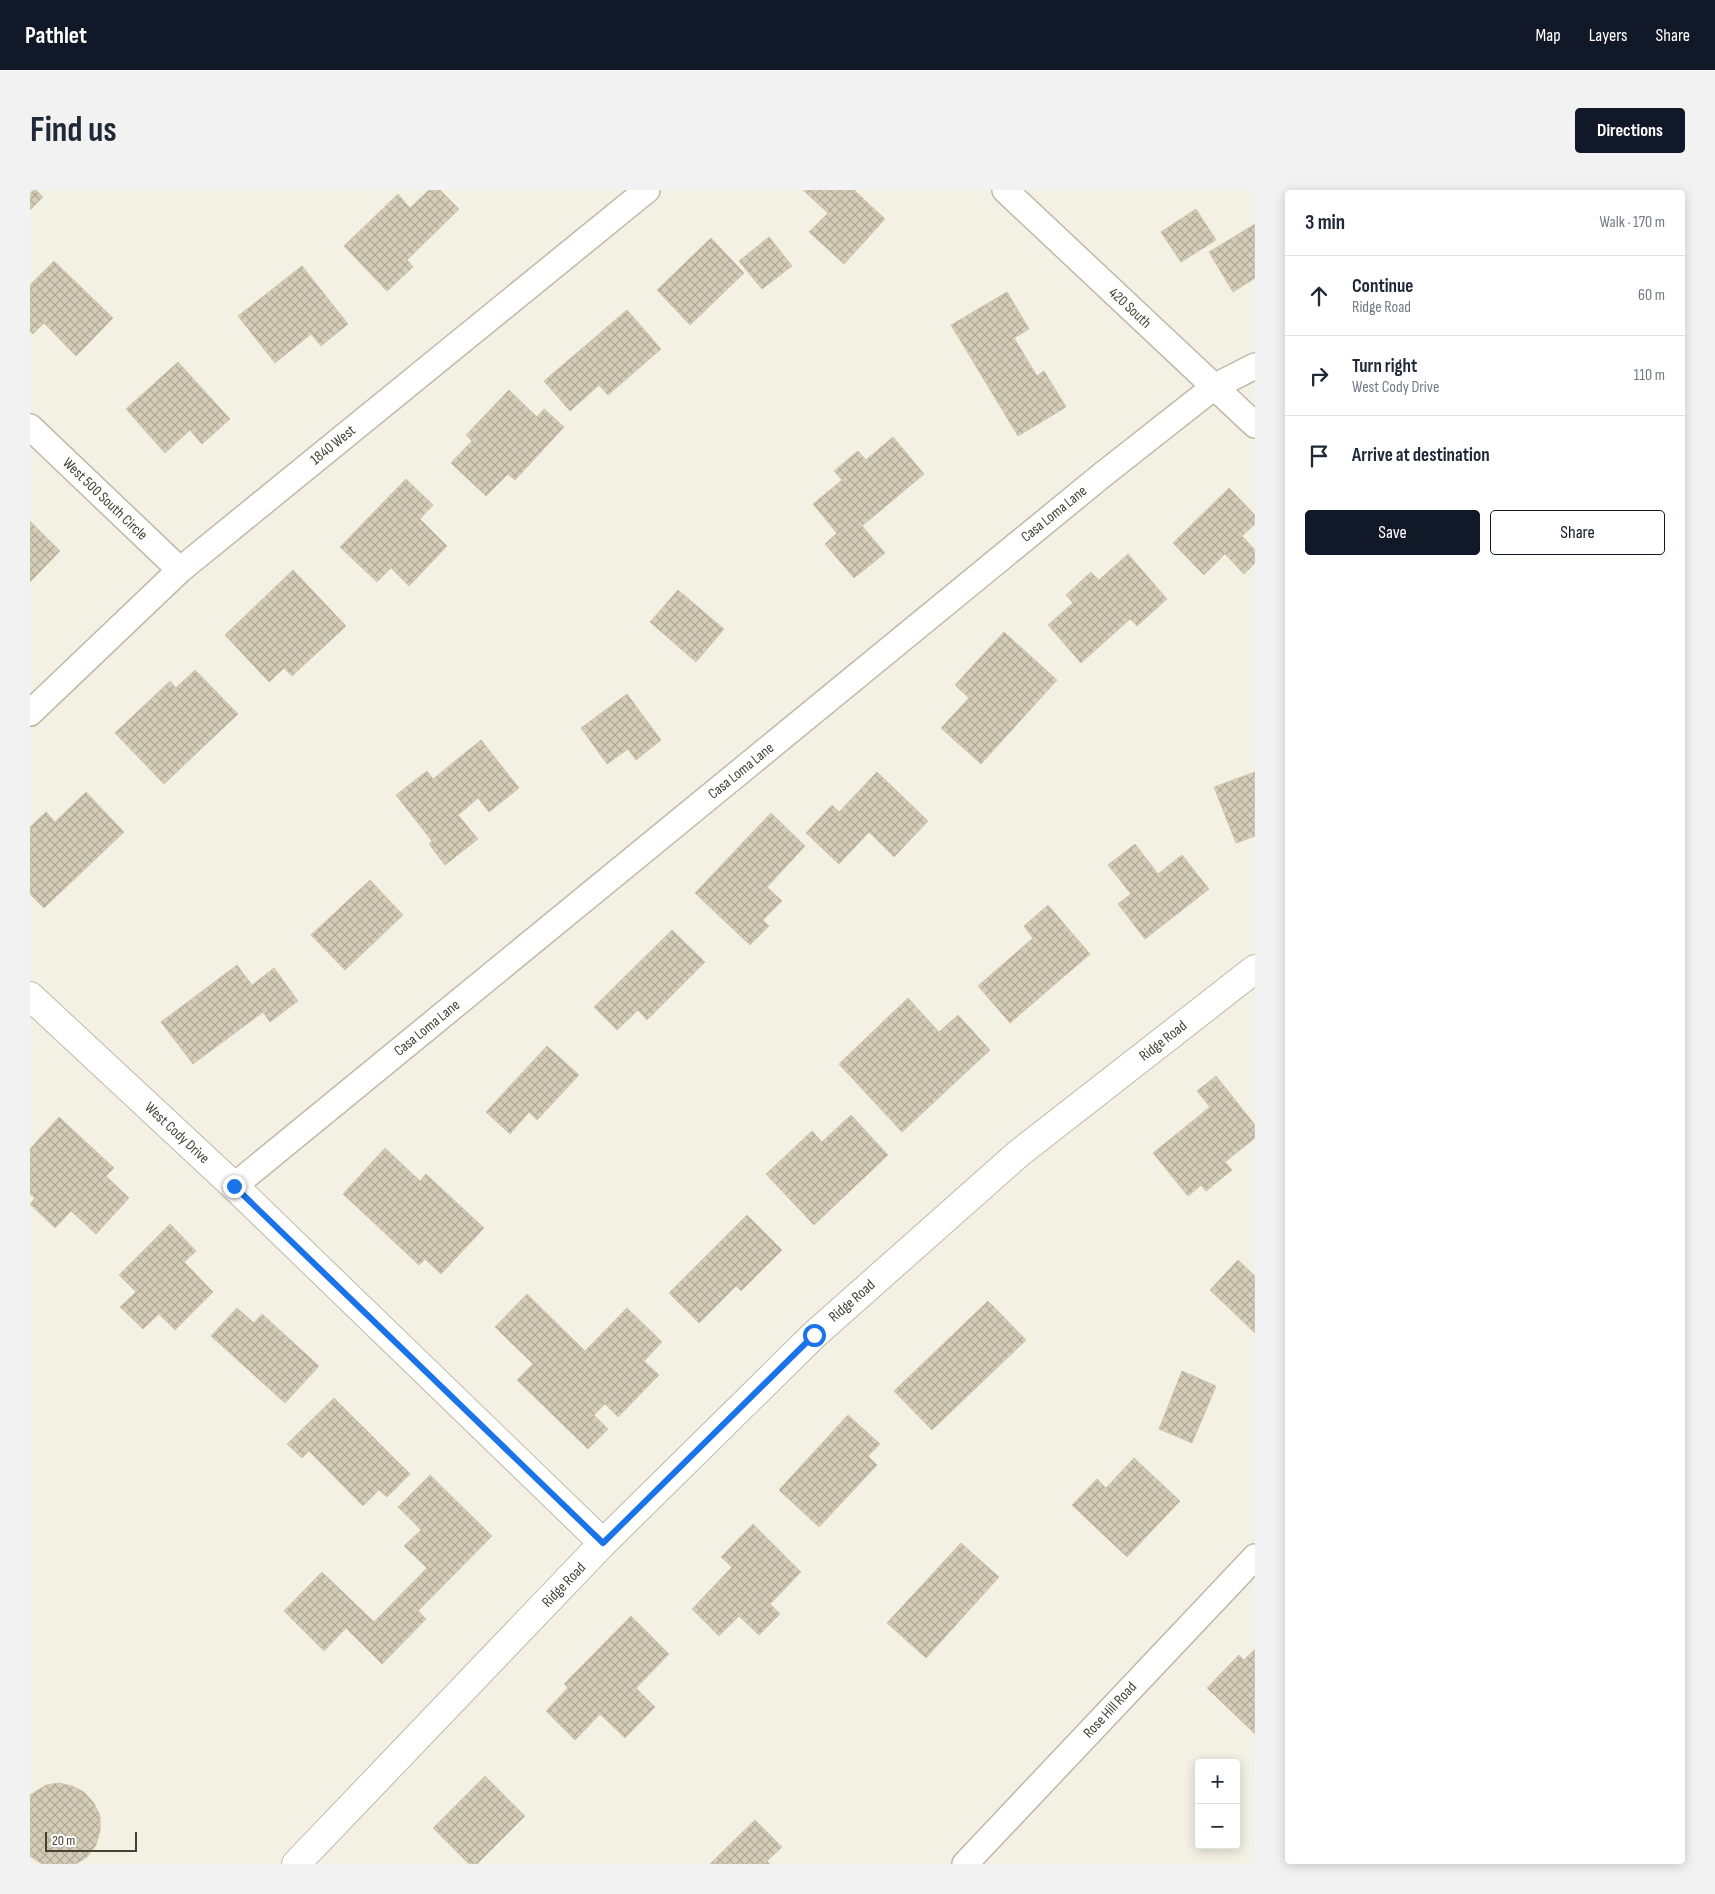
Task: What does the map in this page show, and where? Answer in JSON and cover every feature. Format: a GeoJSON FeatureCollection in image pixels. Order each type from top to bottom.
{"type":"FeatureCollection","features":[{"type":"Feature","properties":{"kind":"street","name":"1840 West"},"geometry":{"type":"LineString","coordinates":[[30,713],[180,570],[647,190]]}},
{"type":"Feature","properties":{"kind":"street","name":"420 South"},"geometry":{"type":"LineString","coordinates":[[1005,190],[1255,425]]}},
{"type":"Feature","properties":{"kind":"street","name":"Casa Loma Lane"},"geometry":{"type":"LineString","coordinates":[[234,1186],[1085,488],[1214,387],[1255,366]]}},
{"type":"Feature","properties":{"kind":"street","name":"West 500 South Circle"},"geometry":{"type":"LineString","coordinates":[[30,427],[180,570]]}},
{"type":"Feature","properties":{"kind":"street","name":"Ridge Road"},"geometry":{"type":"LineString","coordinates":[[296,1864],[603,1543],[814,1335],[1011,1160],[1255,969]]}},
{"type":"Feature","properties":{"kind":"street","name":"West Cody Drive"},"geometry":{"type":"LineString","coordinates":[[30,996],[234,1186],[603,1543]]}},
{"type":"Feature","properties":{"kind":"street","name":"Rose Hill Road"},"geometry":{"type":"LineString","coordinates":[[965,1864],[1255,1556]]}},
{"type":"Feature","properties":{"kind":"building"},"geometry":{"type":"Polygon","coordinates":[[[30,190],[36,190],[43,197],[30,210],[30,190]]]}},
{"type":"Feature","properties":{"kind":"building"},"geometry":{"type":"Polygon","coordinates":[[[429,190],[440,190],[459,209],[407,260],[413,267],[387,291],[344,246],[398,194],[410,208],[429,190]]]}},
{"type":"Feature","properties":{"kind":"building"},"geometry":{"type":"Polygon","coordinates":[[[803,190],[856,190],[885,219],[844,264],[809,232],[828,213],[803,190]]]}},
{"type":"Feature","properties":{"kind":"building"},"geometry":{"type":"Polygon","coordinates":[[[1196,209],[1216,240],[1181,262],[1161,232],[1196,209]]]}},
{"type":"Feature","properties":{"kind":"building"},"geometry":{"type":"Polygon","coordinates":[[[1255,224],[1255,278],[1233,292],[1209,252],[1255,224]]]}},
{"type":"Feature","properties":{"kind":"building"},"geometry":{"type":"Polygon","coordinates":[[[769,237],[792,266],[762,289],[739,261],[769,237]]]}},
{"type":"Feature","properties":{"kind":"building"},"geometry":{"type":"Polygon","coordinates":[[[711,238],[744,273],[690,325],[657,290],[711,238]]]}},
{"type":"Feature","properties":{"kind":"building"},"geometry":{"type":"Polygon","coordinates":[[[54,261],[113,318],[76,356],[44,323],[33,334],[30,331],[30,285],[54,261]]]}},
{"type":"Feature","properties":{"kind":"building"},"geometry":{"type":"Polygon","coordinates":[[[302,266],[348,324],[321,346],[311,334],[275,363],[238,316],[302,266]]]}},
{"type":"Feature","properties":{"kind":"building"},"geometry":{"type":"Polygon","coordinates":[[[1007,292],[1029,329],[1014,338],[1037,376],[1044,371],[1066,407],[1018,436],[951,325],[1007,292]]]}},
{"type":"Feature","properties":{"kind":"building"},"geometry":{"type":"Polygon","coordinates":[[[627,310],[661,349],[608,395],[599,385],[570,411],[544,381],[627,310]]]}},
{"type":"Feature","properties":{"kind":"building"},"geometry":{"type":"Polygon","coordinates":[[[178,362],[230,419],[202,444],[190,430],[165,453],[126,409],[178,362]]]}},
{"type":"Feature","properties":{"kind":"building"},"geometry":{"type":"Polygon","coordinates":[[[509,390],[537,417],[544,409],[564,427],[515,480],[508,474],[486,496],[451,463],[472,441],[466,435],[509,390]]]}},
{"type":"Feature","properties":{"kind":"building"},"geometry":{"type":"Polygon","coordinates":[[[893,437],[924,474],[862,526],[885,553],[854,578],[825,544],[837,533],[813,504],[842,480],[834,471],[858,451],[866,460],[893,437]]]}},
{"type":"Feature","properties":{"kind":"building"},"geometry":{"type":"Polygon","coordinates":[[[406,479],[433,505],[420,519],[447,546],[409,586],[391,568],[377,582],[340,547],[406,479]]]}},
{"type":"Feature","properties":{"kind":"building"},"geometry":{"type":"Polygon","coordinates":[[[1229,488],[1255,515],[1255,524],[1242,536],[1255,550],[1255,563],[1244,574],[1225,554],[1204,575],[1173,543],[1229,488]]]}},
{"type":"Feature","properties":{"kind":"building"},"geometry":{"type":"Polygon","coordinates":[[[30,521],[60,551],[30,582],[30,521]]]}},
{"type":"Feature","properties":{"kind":"building"},"geometry":{"type":"Polygon","coordinates":[[[1128,554],[1167,599],[1137,626],[1130,619],[1081,663],[1048,625],[1073,603],[1066,595],[1091,572],[1099,580],[1128,554]]]}},
{"type":"Feature","properties":{"kind":"building"},"geometry":{"type":"Polygon","coordinates":[[[293,570],[346,626],[292,676],[284,668],[269,682],[225,635],[293,570]]]}},
{"type":"Feature","properties":{"kind":"building"},"geometry":{"type":"Polygon","coordinates":[[[678,590],[724,629],[696,662],[650,622],[678,590]]]}},
{"type":"Feature","properties":{"kind":"building"},"geometry":{"type":"Polygon","coordinates":[[[1004,632],[1057,680],[981,764],[941,728],[969,698],[955,685],[1004,632]]]}},
{"type":"Feature","properties":{"kind":"building"},"geometry":{"type":"Polygon","coordinates":[[[195,670],[238,714],[164,784],[115,733],[170,681],[176,688],[195,670]]]}},
{"type":"Feature","properties":{"kind":"building"},"geometry":{"type":"Polygon","coordinates":[[[627,694],[661,740],[636,760],[628,749],[607,764],[581,728],[627,694]]]}},
{"type":"Feature","properties":{"kind":"building"},"geometry":{"type":"Polygon","coordinates":[[[481,740],[519,788],[489,812],[478,798],[458,815],[478,839],[445,865],[429,844],[432,841],[396,795],[427,771],[433,779],[481,740]]]}},
{"type":"Feature","properties":{"kind":"building"},"geometry":{"type":"Polygon","coordinates":[[[877,772],[928,821],[894,857],[869,832],[839,864],[806,833],[832,805],[839,812],[877,772]]]}},
{"type":"Feature","properties":{"kind":"building"},"geometry":{"type":"Polygon","coordinates":[[[1255,772],[1255,836],[1236,843],[1214,787],[1255,772]]]}},
{"type":"Feature","properties":{"kind":"building"},"geometry":{"type":"Polygon","coordinates":[[[86,792],[124,832],[44,908],[30,894],[30,827],[46,812],[55,822],[86,792]]]}},
{"type":"Feature","properties":{"kind":"building"},"geometry":{"type":"Polygon","coordinates":[[[771,813],[805,846],[767,887],[782,901],[763,920],[769,926],[750,945],[695,893],[771,813]]]}},
{"type":"Feature","properties":{"kind":"building"},"geometry":{"type":"Polygon","coordinates":[[[1135,844],[1158,874],[1182,855],[1209,889],[1145,939],[1118,904],[1131,894],[1108,865],[1135,844]]]}},
{"type":"Feature","properties":{"kind":"building"},"geometry":{"type":"Polygon","coordinates":[[[370,880],[403,915],[345,970],[311,935],[370,880]]]}},
{"type":"Feature","properties":{"kind":"building"},"geometry":{"type":"Polygon","coordinates":[[[1048,905],[1090,954],[1010,1023],[978,986],[1033,938],[1024,926],[1048,905]]]}},
{"type":"Feature","properties":{"kind":"building"},"geometry":{"type":"Polygon","coordinates":[[[672,930],[705,962],[647,1020],[638,1010],[617,1030],[594,1007],[672,930]]]}},
{"type":"Feature","properties":{"kind":"building"},"geometry":{"type":"Polygon","coordinates":[[[237,965],[252,985],[274,968],[298,1001],[270,1022],[263,1012],[193,1064],[161,1022],[237,965]]]}},
{"type":"Feature","properties":{"kind":"building"},"geometry":{"type":"Polygon","coordinates":[[[908,998],[939,1032],[958,1015],[990,1050],[902,1132],[839,1064],[908,998]]]}},
{"type":"Feature","properties":{"kind":"building"},"geometry":{"type":"Polygon","coordinates":[[[547,1046],[579,1075],[537,1120],[529,1112],[510,1134],[486,1112],[547,1046]]]}},
{"type":"Feature","properties":{"kind":"building"},"geometry":{"type":"Polygon","coordinates":[[[1216,1076],[1255,1125],[1255,1138],[1225,1162],[1232,1170],[1206,1191],[1201,1185],[1188,1196],[1153,1153],[1210,1107],[1197,1091],[1216,1076]]]}},
{"type":"Feature","properties":{"kind":"building"},"geometry":{"type":"Polygon","coordinates":[[[851,1115],[888,1155],[814,1225],[766,1174],[812,1131],[822,1142],[851,1115]]]}},
{"type":"Feature","properties":{"kind":"building"},"geometry":{"type":"Polygon","coordinates":[[[59,1117],[114,1168],[106,1176],[129,1198],[96,1234],[71,1211],[55,1228],[30,1204],[35,1198],[30,1194],[30,1149],[59,1117]]]}},
{"type":"Feature","properties":{"kind":"building"},"geometry":{"type":"Polygon","coordinates":[[[385,1148],[420,1181],[426,1174],[484,1228],[441,1274],[425,1259],[419,1265],[343,1194],[385,1148]]]}},
{"type":"Feature","properties":{"kind":"building"},"geometry":{"type":"Polygon","coordinates":[[[747,1215],[782,1250],[741,1291],[736,1286],[699,1323],[669,1293],[747,1215]]]}},
{"type":"Feature","properties":{"kind":"building"},"geometry":{"type":"Polygon","coordinates":[[[170,1224],[196,1251],[184,1262],[213,1292],[175,1330],[159,1314],[143,1329],[120,1307],[136,1292],[119,1275],[170,1224]]]}},
{"type":"Feature","properties":{"kind":"building"},"geometry":{"type":"Polygon","coordinates":[[[1238,1260],[1255,1276],[1255,1333],[1210,1290],[1238,1260]]]}},
{"type":"Feature","properties":{"kind":"building"},"geometry":{"type":"Polygon","coordinates":[[[527,1294],[585,1351],[627,1308],[662,1342],[644,1361],[659,1375],[618,1417],[605,1404],[594,1415],[608,1429],[588,1449],[517,1380],[533,1364],[495,1327],[527,1294]]]}},
{"type":"Feature","properties":{"kind":"building"},"geometry":{"type":"Polygon","coordinates":[[[988,1301],[1026,1340],[932,1430],[894,1391],[988,1301]]]}},
{"type":"Feature","properties":{"kind":"building"},"geometry":{"type":"Polygon","coordinates":[[[237,1308],[254,1323],[262,1314],[319,1366],[285,1403],[211,1336],[237,1308]]]}},
{"type":"Feature","properties":{"kind":"building"},"geometry":{"type":"Polygon","coordinates":[[[1182,1371],[1216,1386],[1192,1443],[1159,1429],[1182,1371]]]}},
{"type":"Feature","properties":{"kind":"building"},"geometry":{"type":"Polygon","coordinates":[[[334,1398],[410,1474],[387,1497],[379,1490],[363,1506],[309,1451],[302,1458],[287,1444],[334,1398]]]}},
{"type":"Feature","properties":{"kind":"building"},"geometry":{"type":"Polygon","coordinates":[[[848,1415],[880,1444],[868,1456],[877,1465],[819,1527],[779,1490],[848,1415]]]}},
{"type":"Feature","properties":{"kind":"building"},"geometry":{"type":"Polygon","coordinates":[[[1134,1458],[1180,1501],[1127,1557],[1072,1505],[1097,1479],[1106,1488],[1134,1458]]]}},
{"type":"Feature","properties":{"kind":"building"},"geometry":{"type":"Polygon","coordinates":[[[430,1475],[492,1536],[418,1611],[426,1619],[382,1664],[346,1628],[324,1651],[284,1611],[322,1572],[374,1622],[427,1568],[404,1546],[421,1530],[398,1507],[430,1475]]]}},
{"type":"Feature","properties":{"kind":"building"},"geometry":{"type":"Polygon","coordinates":[[[753,1524],[801,1572],[770,1604],[780,1614],[759,1635],[739,1616],[719,1636],[692,1609],[732,1567],[721,1557],[753,1524]]]}},
{"type":"Feature","properties":{"kind":"building"},"geometry":{"type":"Polygon","coordinates":[[[961,1543],[999,1577],[926,1658],[887,1623],[961,1543]]]}},
{"type":"Feature","properties":{"kind":"building"},"geometry":{"type":"Polygon","coordinates":[[[631,1616],[669,1654],[636,1688],[655,1707],[625,1738],[600,1714],[575,1740],[546,1711],[568,1688],[564,1684],[631,1616]]]}},
{"type":"Feature","properties":{"kind":"building"},"geometry":{"type":"Polygon","coordinates":[[[1255,1649],[1255,1734],[1207,1688],[1239,1655],[1244,1660],[1255,1649]]]}},
{"type":"Feature","properties":{"kind":"building"},"geometry":{"type":"Polygon","coordinates":[[[485,1776],[525,1816],[477,1864],[469,1864],[433,1828],[485,1776]]]}},
{"type":"Feature","properties":{"kind":"building"},"geometry":{"type":"Polygon","coordinates":[[[59,1783],[72,1786],[84,1792],[94,1803],[100,1816],[100,1831],[96,1845],[87,1857],[76,1864],[42,1864],[30,1856],[30,1795],[46,1785],[59,1783]]]}},
{"type":"Feature","properties":{"kind":"building"},"geometry":{"type":"Polygon","coordinates":[[[755,1820],[782,1847],[767,1861],[770,1864],[710,1864],[755,1820]]]}},
{"type":"Feature","properties":{"kind":"route"},"geometry":{"type":"LineString","coordinates":[[234,1186],[603,1543],[814,1335]]}}]}
